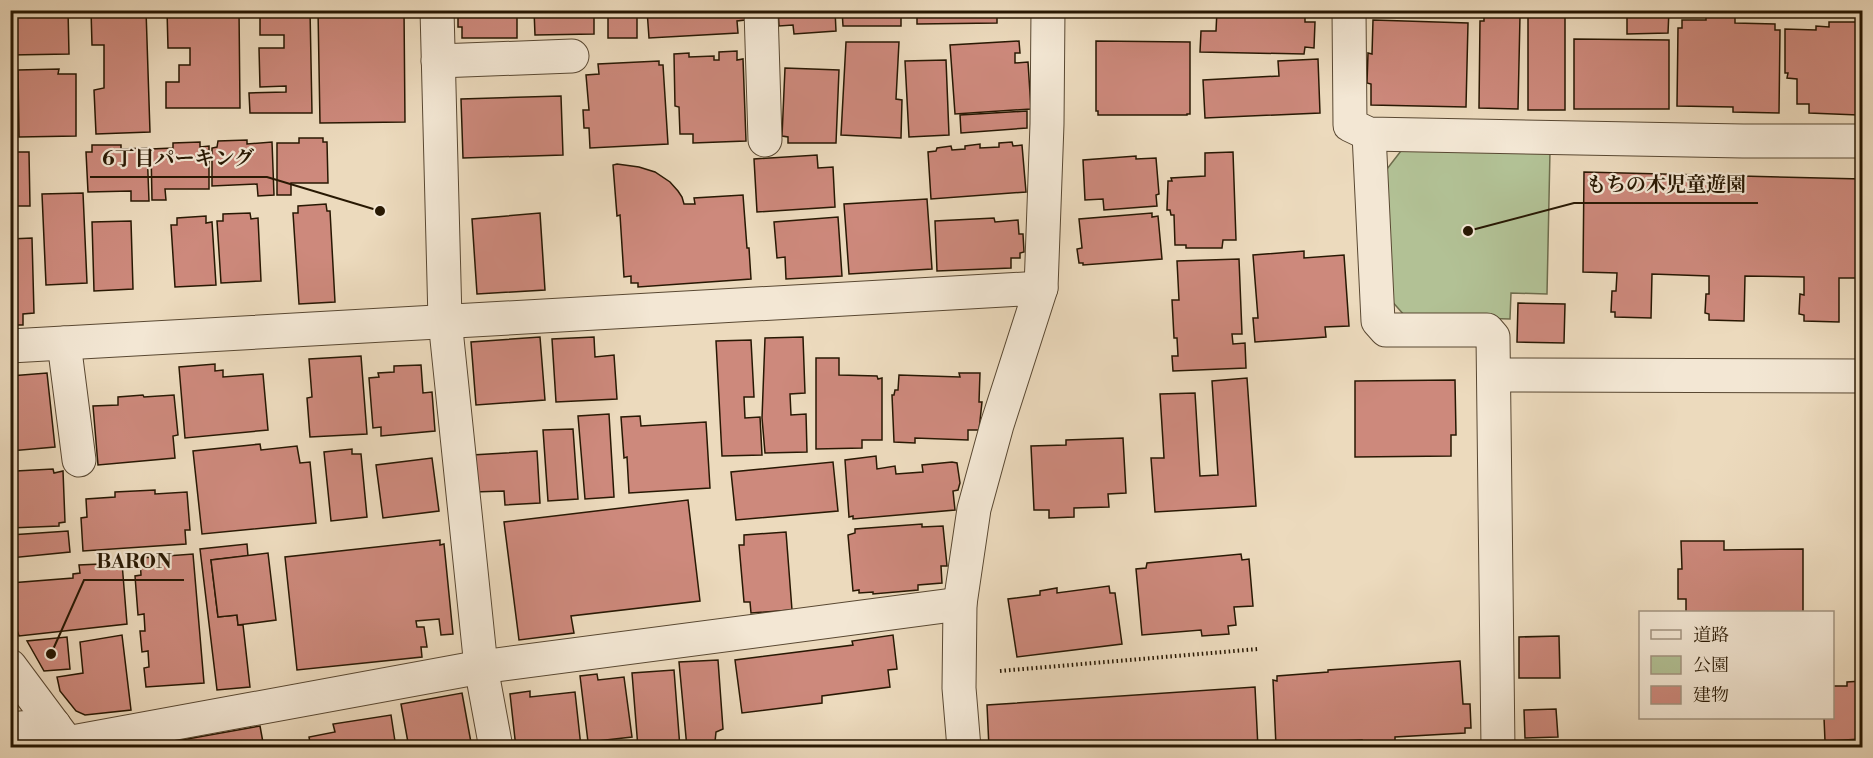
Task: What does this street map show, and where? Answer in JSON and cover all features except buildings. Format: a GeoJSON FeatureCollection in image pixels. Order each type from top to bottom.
{"type":"FeatureCollection","features":[{"type":"Feature","properties":{"kind":"street"},"geometry":{"type":"LineString","coordinates":[[437,10],[445,320],[481,667],[496,747]]}},
{"type":"Feature","properties":{"kind":"street"},"geometry":{"type":"LineString","coordinates":[[761,10],[765,140]]}},
{"type":"Feature","properties":{"kind":"street"},"geometry":{"type":"LineString","coordinates":[[964,747],[960,675],[960,604],[974,509],[997,425],[1041,288],[1046,169],[1048,10]]}},
{"type":"Feature","properties":{"kind":"street"},"geometry":{"type":"LineString","coordinates":[[1349,10],[1350,125],[1369,134],[1863,141]]}},
{"type":"Feature","properties":{"kind":"street"},"geometry":{"type":"LineString","coordinates":[[438,61],[572,56]]}},
{"type":"Feature","properties":{"kind":"street"},"geometry":{"type":"LineString","coordinates":[[1369,134],[1378,321],[1386,330],[1487,330],[1493,337],[1498,747]]}},
{"type":"Feature","properties":{"kind":"street"},"geometry":{"type":"LineString","coordinates":[[10,346],[1041,288]]}},
{"type":"Feature","properties":{"kind":"street"},"geometry":{"type":"LineString","coordinates":[[64,343],[79,460]]}},
{"type":"Feature","properties":{"kind":"street"},"geometry":{"type":"LineString","coordinates":[[1494,375],[1863,376]]}},
{"type":"Feature","properties":{"kind":"street"},"geometry":{"type":"LineString","coordinates":[[10,729],[64,738],[481,667],[960,604]]}},
{"type":"Feature","properties":{"kind":"street"},"geometry":{"type":"LineString","coordinates":[[10,666],[64,738]]}},
{"type":"Feature","properties":{"kind":"path"},"geometry":{"type":"LineString","coordinates":[[960,675],[1258,649]]}},
{"type":"Feature","properties":{"kind":"green space"},"geometry":{"type":"Polygon","coordinates":[[[1404,147],[1550,151],[1547,294],[1511,293],[1510,319],[1405,316],[1389,298],[1387,169],[1404,147]]]}},
{"type":"Feature","properties":{"kind":"place","name":"6丁目パーキング"},"geometry":{"type":"Point","coordinates":[380,211]}},
{"type":"Feature","properties":{"kind":"place","name":"もちの木児童遊園"},"geometry":{"type":"Point","coordinates":[1468,231]}},
{"type":"Feature","properties":{"kind":"place","name":"BARON"},"geometry":{"type":"Point","coordinates":[51,654]}}]}
